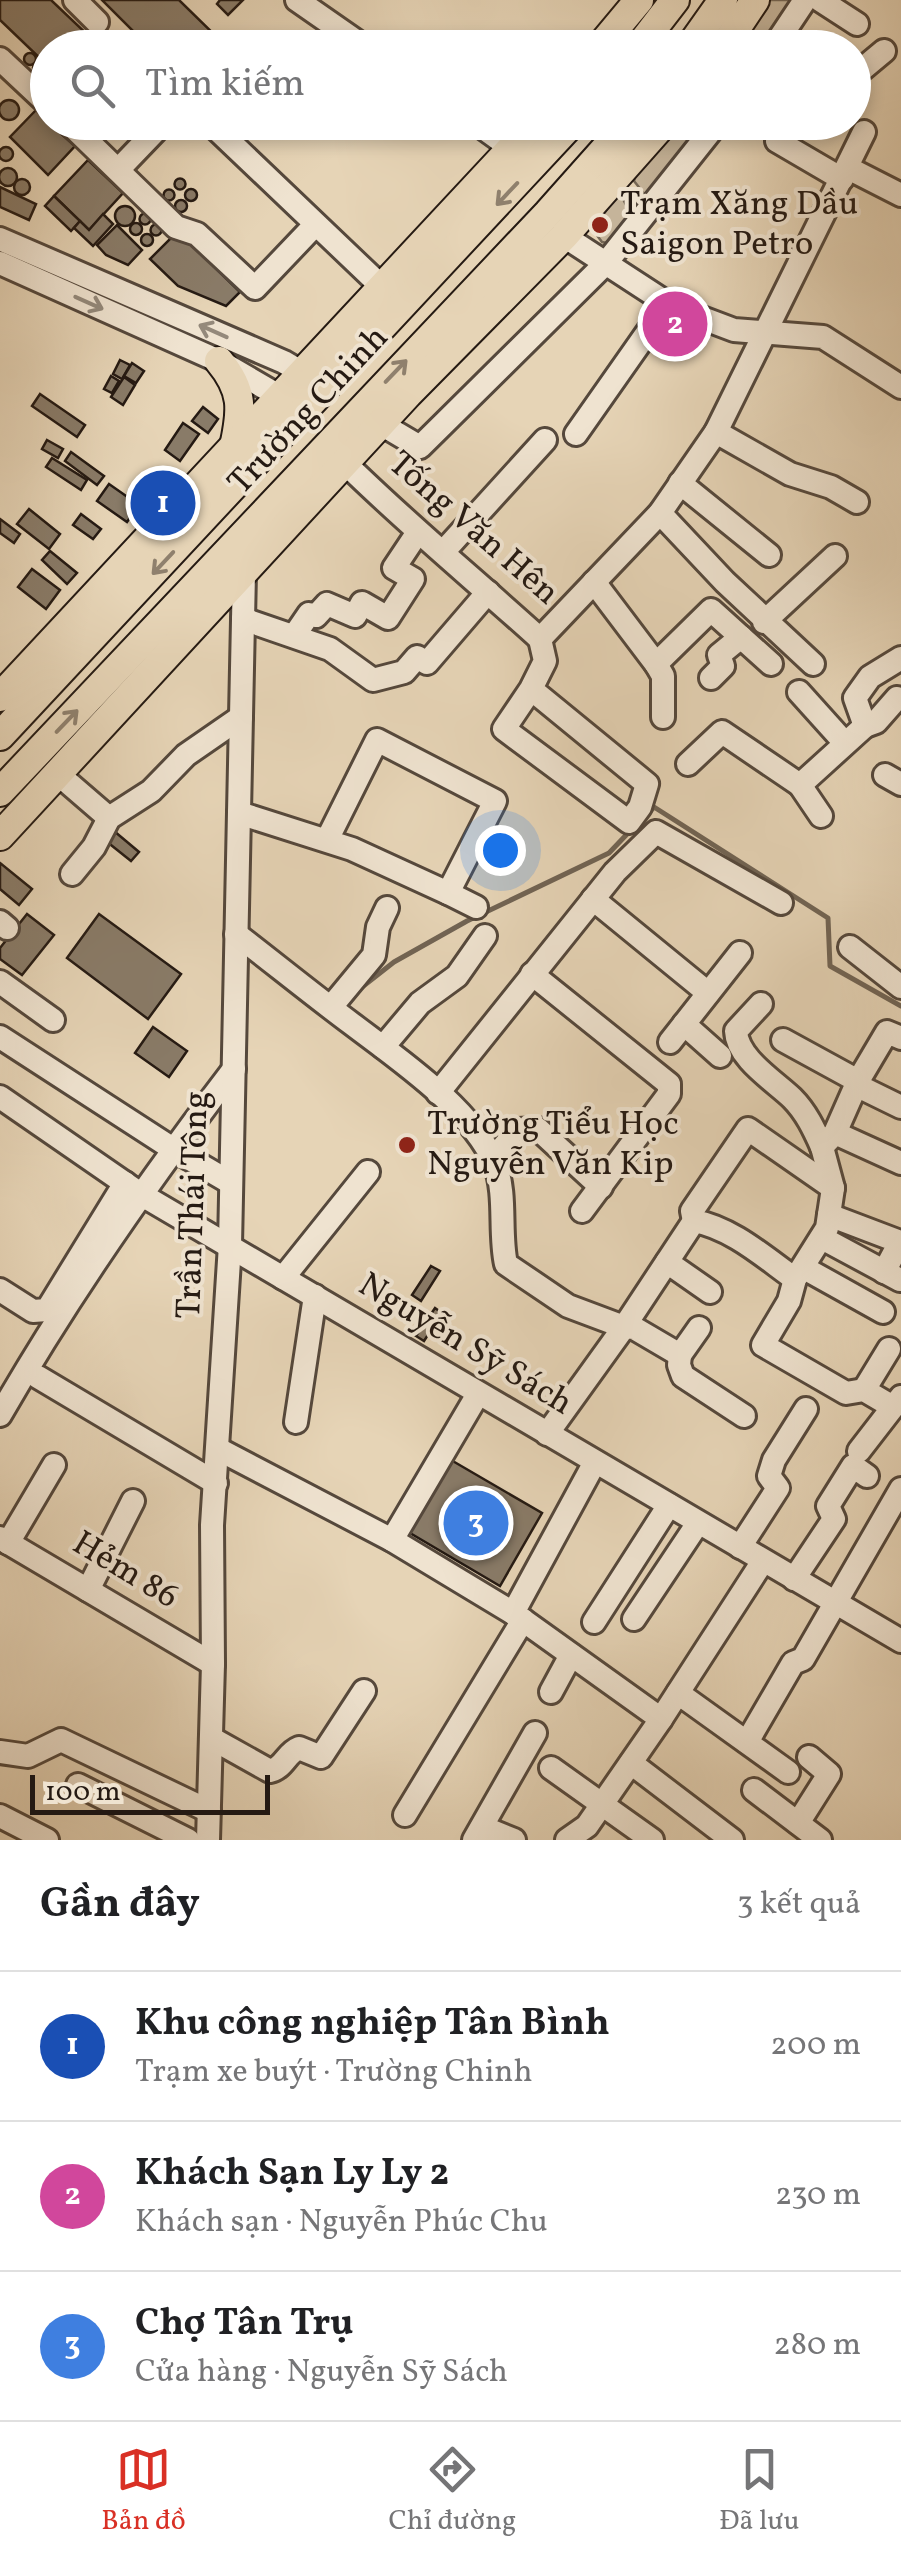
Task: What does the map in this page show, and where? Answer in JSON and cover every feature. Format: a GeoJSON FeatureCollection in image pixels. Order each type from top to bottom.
{"type":"FeatureCollection","features":[{"type":"Feature","properties":{"kind":"main road"},"geometry":{"type":"LineString","coordinates":[[615,30],[640,0]]}},
{"type":"Feature","properties":{"kind":"main road"},"geometry":{"type":"LineString","coordinates":[[652,30],[675,0]]}},
{"type":"Feature","properties":{"kind":"main road"},"geometry":{"type":"LineString","coordinates":[[702,30],[723,0]]}},
{"type":"Feature","properties":{"kind":"main road"},"geometry":{"type":"LineString","coordinates":[[735,30],[756,0]]}},
{"type":"Feature","properties":{"kind":"main road","name":"Trường Chinh"},"geometry":{"type":"LineString","coordinates":[[0,697],[522,140]]}},
{"type":"Feature","properties":{"kind":"main road","name":"Trường Chinh"},"geometry":{"type":"LineString","coordinates":[[0,736],[557,140]]}},
{"type":"Feature","properties":{"kind":"main road","name":"Trường Chinh"},"geometry":{"type":"LineString","coordinates":[[4,779],[336,454],[614,140]]}},
{"type":"Feature","properties":{"kind":"main road","name":"Trường Chinh"},"geometry":{"type":"LineString","coordinates":[[370,418],[564,236],[649,140]]}},
{"type":"Feature","properties":{"kind":"main road"},"geometry":{"type":"LineString","coordinates":[[218,506],[235,443],[239,395],[234,380],[219,361]]}},
{"type":"Feature","properties":{"kind":"main road"},"geometry":{"type":"LineString","coordinates":[[301,372],[370,418]]}},
{"type":"Feature","properties":{"kind":"main road"},"geometry":{"type":"LineString","coordinates":[[279,396],[336,454]]}},
{"type":"Feature","properties":{"kind":"main road","name":"Trường Chinh"},"geometry":{"type":"LineString","coordinates":[[0,836],[244,572],[336,454]]}},
{"type":"Feature","properties":{"kind":"main road"},"geometry":{"type":"LineString","coordinates":[[4,779],[33,801]]}},
{"type":"Feature","properties":{"kind":"street"},"geometry":{"type":"LineString","coordinates":[[75,0],[97,22]]}},
{"type":"Feature","properties":{"kind":"street"},"geometry":{"type":"LineString","coordinates":[[297,0],[340,30]]}},
{"type":"Feature","properties":{"kind":"street"},"geometry":{"type":"LineString","coordinates":[[785,30],[804,0]]}},
{"type":"Feature","properties":{"kind":"street"},"geometry":{"type":"LineString","coordinates":[[820,0],[857,24]]}},
{"type":"Feature","properties":{"kind":"street"},"geometry":{"type":"LineString","coordinates":[[871,62],[884,51]]}},
{"type":"Feature","properties":{"kind":"street"},"geometry":{"type":"LineString","coordinates":[[0,60],[30,88]]}},
{"type":"Feature","properties":{"kind":"street"},"geometry":{"type":"LineString","coordinates":[[87,140],[176,227],[197,234],[254,288],[315,225]]}},
{"type":"Feature","properties":{"kind":"street"},"geometry":{"type":"LineString","coordinates":[[118,170],[147,140]]}},
{"type":"Feature","properties":{"kind":"street"},"geometry":{"type":"LineString","coordinates":[[228,140],[381,286]]}},
{"type":"Feature","properties":{"kind":"street"},"geometry":{"type":"LineString","coordinates":[[500,140],[514,150]]}},
{"type":"Feature","properties":{"kind":"street","name":"Trường Chinh"},"geometry":{"type":"LineString","coordinates":[[370,418],[420,447],[606,263],[704,140]]}},
{"type":"Feature","properties":{"kind":"street","name":"Tống Văn Hên"},"geometry":{"type":"LineString","coordinates":[[336,454],[540,639],[660,513],[716,432],[860,140]]}},
{"type":"Feature","properties":{"kind":"street"},"geometry":{"type":"LineString","coordinates":[[777,141],[845,174],[901,195]]}},
{"type":"Feature","properties":{"kind":"street"},"geometry":{"type":"LineString","coordinates":[[564,236],[668,303],[734,330],[823,337],[901,387]]}},
{"type":"Feature","properties":{"kind":"street"},"geometry":{"type":"LineString","coordinates":[[0,239],[301,372]]}},
{"type":"Feature","properties":{"kind":"street"},"geometry":{"type":"LineString","coordinates":[[0,263],[219,361],[279,396]]}},
{"type":"Feature","properties":{"kind":"street"},"geometry":{"type":"LineString","coordinates":[[576,434],[668,303]]}},
{"type":"Feature","properties":{"kind":"street"},"geometry":{"type":"LineString","coordinates":[[716,432],[790,474],[830,487],[857,502]]}},
{"type":"Feature","properties":{"kind":"street"},"geometry":{"type":"LineString","coordinates":[[444,551],[545,440]]}},
{"type":"Feature","properties":{"kind":"street"},"geometry":{"type":"LineString","coordinates":[[680,483],[769,554]]}},
{"type":"Feature","properties":{"kind":"street"},"geometry":{"type":"LineString","coordinates":[[660,513],[764,622],[813,664]]}},
{"type":"Feature","properties":{"kind":"street"},"geometry":{"type":"LineString","coordinates":[[294,636],[309,614],[316,616],[327,604],[355,616],[362,603],[388,618],[413,579],[394,568],[418,532]]}},
{"type":"Feature","properties":{"kind":"street"},"geometry":{"type":"LineString","coordinates":[[764,622],[835,556]]}},
{"type":"Feature","properties":{"kind":"street","name":"Trần Thái Tông"},"geometry":{"type":"LineString","coordinates":[[208,1840],[214,1664],[212,1525],[232,1183],[244,572]]}},
{"type":"Feature","properties":{"kind":"street"},"geometry":{"type":"LineString","coordinates":[[594,582],[664,676],[663,717]]}},
{"type":"Feature","properties":{"kind":"street"},"geometry":{"type":"LineString","coordinates":[[243,619],[330,649],[373,680],[404,672],[417,657],[428,663],[488,592]]}},
{"type":"Feature","properties":{"kind":"street"},"geometry":{"type":"LineString","coordinates":[[656,664],[711,610],[771,664]]}},
{"type":"Feature","properties":{"kind":"street"},"geometry":{"type":"LineString","coordinates":[[711,678],[722,666],[719,656],[740,637]]}},
{"type":"Feature","properties":{"kind":"street"},"geometry":{"type":"LineString","coordinates":[[530,688],[648,784],[640,808],[629,822],[504,729],[545,661],[540,639]]}},
{"type":"Feature","properties":{"kind":"street"},"geometry":{"type":"LineString","coordinates":[[865,726],[856,698],[870,677],[901,658]]}},
{"type":"Feature","properties":{"kind":"street"},"geometry":{"type":"LineString","coordinates":[[799,692],[844,742]]}},
{"type":"Feature","properties":{"kind":"street"},"geometry":{"type":"LineString","coordinates":[[800,785],[844,742],[876,722],[897,698]]}},
{"type":"Feature","properties":{"kind":"street"},"geometry":{"type":"LineString","coordinates":[[72,874],[94,847],[110,818],[151,792],[186,755],[241,717]]}},
{"type":"Feature","properties":{"kind":"street"},"geometry":{"type":"LineString","coordinates":[[688,764],[722,732],[800,785],[821,816]]}},
{"type":"Feature","properties":{"kind":"street"},"geometry":{"type":"LineString","coordinates":[[327,840],[377,740],[495,801],[448,893]]}},
{"type":"Feature","properties":{"kind":"street"},"geometry":{"type":"LineString","coordinates":[[58,774],[110,818]]}},
{"type":"Feature","properties":{"kind":"street"},"geometry":{"type":"LineString","coordinates":[[640,808],[656,832],[781,903]]}},
{"type":"Feature","properties":{"kind":"street"},"geometry":{"type":"LineString","coordinates":[[239,813],[327,840],[476,906]]}},
{"type":"Feature","properties":{"kind":"street"},"geometry":{"type":"LineString","coordinates":[[438,1093],[614,872],[656,832]]}},
{"type":"Feature","properties":{"kind":"street"},"geometry":{"type":"LineString","coordinates":[[592,899],[708,992]]}},
{"type":"Feature","properties":{"kind":"street"},"geometry":{"type":"LineString","coordinates":[[331,1007],[374,955],[378,928],[387,908]]}},
{"type":"Feature","properties":{"kind":"street"},"geometry":{"type":"LineString","coordinates":[[236,934],[419,1073],[471,1128],[492,1160],[501,1198],[506,1264],[568,1306],[624,1328],[634,1328],[680,1355]]}},
{"type":"Feature","properties":{"kind":"street"},"geometry":{"type":"LineString","coordinates":[[384,1047],[420,1003],[457,976],[485,936]]}},
{"type":"Feature","properties":{"kind":"street"},"geometry":{"type":"LineString","coordinates":[[850,947],[901,988]]}},
{"type":"Feature","properties":{"kind":"street"},"geometry":{"type":"LineString","coordinates":[[720,1056],[677,1033],[740,953]]}},
{"type":"Feature","properties":{"kind":"street"},"geometry":{"type":"LineString","coordinates":[[532,974],[669,1084],[669,1094],[582,1211]]}},
{"type":"Feature","properties":{"kind":"street"},"geometry":{"type":"LineString","coordinates":[[0,982],[53,1020]]}},
{"type":"Feature","properties":{"kind":"street"},"geometry":{"type":"LineString","coordinates":[[760,1004],[736,1030],[736,1042],[743,1052],[829,1140],[901,1163]]}},
{"type":"Feature","properties":{"kind":"street"},"geometry":{"type":"LineString","coordinates":[[859,1451],[897,1402],[864,1390],[846,1393],[763,1345],[789,1302],[799,1274],[825,1227],[833,1188],[829,1140],[886,1032],[901,1038]]}},
{"type":"Feature","properties":{"kind":"street"},"geometry":{"type":"LineString","coordinates":[[0,1037],[172,1150],[232,1183]]}},
{"type":"Feature","properties":{"kind":"street"},"geometry":{"type":"LineString","coordinates":[[782,1040],[901,1107]]}},
{"type":"Feature","properties":{"kind":"street"},"geometry":{"type":"LineString","coordinates":[[0,1290],[34,1311],[47,1310],[134,1189],[172,1150],[234,1069]]}},
{"type":"Feature","properties":{"kind":"street","name":"Nguyễn Sỹ Sách"},"geometry":{"type":"LineString","coordinates":[[0,1097],[134,1189],[901,1641]]}},
{"type":"Feature","properties":{"kind":"street"},"geometry":{"type":"LineString","coordinates":[[492,1160],[518,1130],[538,1129],[601,1186]]}},
{"type":"Feature","properties":{"kind":"street"},"geometry":{"type":"LineString","coordinates":[[547,1434],[624,1328],[694,1221],[692,1211],[748,1129],[833,1188]]}},
{"type":"Feature","properties":{"kind":"street"},"geometry":{"type":"LineString","coordinates":[[282,1278],[368,1172]]}},
{"type":"Feature","properties":{"kind":"street"},"geometry":{"type":"LineString","coordinates":[[0,1415],[134,1189]]}},
{"type":"Feature","properties":{"kind":"street"},"geometry":{"type":"LineString","coordinates":[[694,1221],[711,1224],[799,1274],[882,1312]]}},
{"type":"Feature","properties":{"kind":"street"},"geometry":{"type":"LineString","coordinates":[[825,1227],[900,1242],[892,1276],[825,1227]]}},
{"type":"Feature","properties":{"kind":"street"},"geometry":{"type":"LineString","coordinates":[[667,1262],[710,1292]]}},
{"type":"Feature","properties":{"kind":"street"},"geometry":{"type":"LineString","coordinates":[[296,1422],[315,1296]]}},
{"type":"Feature","properties":{"kind":"street"},"geometry":{"type":"LineString","coordinates":[[699,1328],[680,1355],[678,1365],[683,1376],[744,1416]]}},
{"type":"Feature","properties":{"kind":"street"},"geometry":{"type":"LineString","coordinates":[[864,1390],[889,1348]]}},
{"type":"Feature","properties":{"kind":"street"},"geometry":{"type":"LineString","coordinates":[[38,1378],[216,1483]]}},
{"type":"Feature","properties":{"kind":"street"},"geometry":{"type":"LineString","coordinates":[[392,1540],[478,1394]]}},
{"type":"Feature","properties":{"kind":"street"},"geometry":{"type":"LineString","coordinates":[[740,1547],[778,1488],[769,1476],[774,1460],[806,1409]]}},
{"type":"Feature","properties":{"kind":"street"},"geometry":{"type":"LineString","coordinates":[[218,1449],[392,1540],[518,1616],[661,1720]]}},
{"type":"Feature","properties":{"kind":"street"},"geometry":{"type":"LineString","coordinates":[[404,1815],[518,1616],[595,1462]]}},
{"type":"Feature","properties":{"kind":"street"},"geometry":{"type":"LineString","coordinates":[[4,1540],[54,1464]]}},
{"type":"Feature","properties":{"kind":"street"},"geometry":{"type":"LineString","coordinates":[[794,1579],[845,1523],[828,1506],[853,1466],[867,1476]]}},
{"type":"Feature","properties":{"kind":"street"},"geometry":{"type":"LineString","coordinates":[[747,1742],[793,1662],[803,1659],[901,1489]]}},
{"type":"Feature","properties":{"kind":"street"},"geometry":{"type":"LineString","coordinates":[[88,1590],[133,1501]]}},
{"type":"Feature","properties":{"kind":"street"},"geometry":{"type":"LineString","coordinates":[[594,1622],[669,1505]]}},
{"type":"Feature","properties":{"kind":"street"},"geometry":{"type":"LineString","coordinates":[[634,1618],[698,1522]]}},
{"type":"Feature","properties":{"kind":"street","name":"Hẻm 86"},"geometry":{"type":"LineString","coordinates":[[4,1540],[214,1664]]}},
{"type":"Feature","properties":{"kind":"street"},"geometry":{"type":"LineString","coordinates":[[574,1838],[587,1826],[661,1720],[764,1561]]}},
{"type":"Feature","properties":{"kind":"street"},"geometry":{"type":"LineString","coordinates":[[551,1692],[571,1655]]}},
{"type":"Feature","properties":{"kind":"street"},"geometry":{"type":"LineString","coordinates":[[211,1738],[270,1771],[282,1766],[299,1748],[321,1757],[364,1691]]}},
{"type":"Feature","properties":{"kind":"street"},"geometry":{"type":"LineString","coordinates":[[678,1693],[788,1772]]}},
{"type":"Feature","properties":{"kind":"street"},"geometry":{"type":"LineString","coordinates":[[514,1840],[478,1834],[535,1734]]}},
{"type":"Feature","properties":{"kind":"street"},"geometry":{"type":"LineString","coordinates":[[0,1752],[28,1756],[61,1740],[208,1811]]}},
{"type":"Feature","properties":{"kind":"street"},"geometry":{"type":"LineString","coordinates":[[798,1824],[829,1774],[808,1757]]}},
{"type":"Feature","properties":{"kind":"street"},"geometry":{"type":"LineString","coordinates":[[631,1763],[732,1840]]}},
{"type":"Feature","properties":{"kind":"street"},"geometry":{"type":"LineString","coordinates":[[551,1768],[652,1840]]}},
{"type":"Feature","properties":{"kind":"street"},"geometry":{"type":"LineString","coordinates":[[78,1785],[188,1840]]}},
{"type":"Feature","properties":{"kind":"street"},"geometry":{"type":"LineString","coordinates":[[754,1790],[820,1840]]}},
{"type":"Feature","properties":{"kind":"street"},"geometry":{"type":"LineString","coordinates":[[0,1816],[47,1840]]}},
{"type":"Feature","properties":{"kind":"shaded area"},"geometry":{"type":"Polygon","coordinates":[[[763,0],[792,0],[773,30],[742,30],[763,0]]]}},
{"type":"Feature","properties":{"kind":"shaded area"},"geometry":{"type":"Polygon","coordinates":[[[659,140],[695,140],[646,196],[634,181],[638,168],[659,140]]]}},
{"type":"Feature","properties":{"kind":"shaded area"},"geometry":{"type":"Polygon","coordinates":[[[615,197],[622,197],[632,217],[612,244],[602,242],[593,230],[615,197]]]}},
{"type":"Feature","properties":{"kind":"building"},"geometry":{"type":"Polygon","coordinates":[[[0,0],[51,0],[83,30],[30,30],[30,49],[0,20],[0,0]]]}},
{"type":"Feature","properties":{"kind":"building"},"geometry":{"type":"Polygon","coordinates":[[[102,0],[179,0],[210,30],[132,30],[102,0]]]}},
{"type":"Feature","properties":{"kind":"building"},"geometry":{"type":"Polygon","coordinates":[[[220,0],[243,0],[228,15],[217,4],[220,0]]]}},
{"type":"Feature","properties":{"kind":"building"},"geometry":{"type":"Polygon","coordinates":[[[9,100],[19,110],[9,120],[-1,110],[9,100]]]}},
{"type":"Feature","properties":{"kind":"building"},"geometry":{"type":"Polygon","coordinates":[[[30,116],[30,140],[68,140],[75,146],[48,175],[10,137],[30,116]]]}},
{"type":"Feature","properties":{"kind":"building"},"geometry":{"type":"Polygon","coordinates":[[[6,147],[13,154],[6,161],[-1,154],[6,147]]]}},
{"type":"Feature","properties":{"kind":"building"},"geometry":{"type":"Polygon","coordinates":[[[88,160],[123,193],[89,230],[54,196],[88,160]]]}},
{"type":"Feature","properties":{"kind":"building"},"geometry":{"type":"Polygon","coordinates":[[[8,168],[17,177],[8,186],[-1,177],[8,168]]]}},
{"type":"Feature","properties":{"kind":"building"},"geometry":{"type":"Polygon","coordinates":[[[180,178],[186,184],[180,190],[174,184],[180,178]]]}},
{"type":"Feature","properties":{"kind":"building"},"geometry":{"type":"Polygon","coordinates":[[[22,179],[30,187],[22,195],[14,187],[22,179]]]}},
{"type":"Feature","properties":{"kind":"building"},"geometry":{"type":"Polygon","coordinates":[[[0,187],[36,204],[29,220],[0,207],[0,187]]]}},
{"type":"Feature","properties":{"kind":"building"},"geometry":{"type":"Polygon","coordinates":[[[169,189],[175,195],[169,201],[163,195],[169,189]]]}},
{"type":"Feature","properties":{"kind":"building"},"geometry":{"type":"Polygon","coordinates":[[[191,189],[197,195],[191,201],[185,195],[191,189]]]}},
{"type":"Feature","properties":{"kind":"building"},"geometry":{"type":"Polygon","coordinates":[[[54,196],[80,221],[71,231],[45,206],[54,196]]]}},
{"type":"Feature","properties":{"kind":"building"},"geometry":{"type":"Polygon","coordinates":[[[181,200],[187,206],[181,212],[175,206],[181,200]]]}},
{"type":"Feature","properties":{"kind":"building"},"geometry":{"type":"Polygon","coordinates":[[[125,206],[135,216],[125,226],[115,216],[125,206]]]}},
{"type":"Feature","properties":{"kind":"building"},"geometry":{"type":"Polygon","coordinates":[[[145,213],[151,219],[145,225],[139,219],[145,213]]]}},
{"type":"Feature","properties":{"kind":"building"},"geometry":{"type":"Polygon","coordinates":[[[103,214],[113,224],[93,246],[74,228],[80,221],[89,230],[103,214]]]}},
{"type":"Feature","properties":{"kind":"building"},"geometry":{"type":"Polygon","coordinates":[[[136,223],[142,229],[136,235],[130,229],[136,223]]]}},
{"type":"Feature","properties":{"kind":"building"},"geometry":{"type":"Polygon","coordinates":[[[156,224],[162,230],[156,236],[150,230],[156,224]]]}},
{"type":"Feature","properties":{"kind":"building"},"geometry":{"type":"Polygon","coordinates":[[[117,225],[142,250],[128,265],[106,255],[97,245],[117,225]]]}},
{"type":"Feature","properties":{"kind":"building"},"geometry":{"type":"Polygon","coordinates":[[[178,231],[240,292],[226,306],[178,286],[150,259],[178,231]]]}},
{"type":"Feature","properties":{"kind":"building"},"geometry":{"type":"Polygon","coordinates":[[[147,234],[153,240],[147,246],[141,240],[147,234]]]}},
{"type":"Feature","properties":{"kind":"building"},"geometry":{"type":"Polygon","coordinates":[[[120,360],[130,365],[122,379],[113,374],[120,360]]]}},
{"type":"Feature","properties":{"kind":"building"},"geometry":{"type":"Polygon","coordinates":[[[132,363],[144,371],[136,383],[124,376],[132,363]]]}},
{"type":"Feature","properties":{"kind":"building"},"geometry":{"type":"Polygon","coordinates":[[[111,376],[119,381],[112,393],[104,389],[111,376]]]}},
{"type":"Feature","properties":{"kind":"building"},"geometry":{"type":"Polygon","coordinates":[[[124,377],[135,385],[123,405],[111,397],[124,377]]]}},
{"type":"Feature","properties":{"kind":"building"},"geometry":{"type":"Polygon","coordinates":[[[40,394],[85,425],[77,437],[32,406],[40,394]]]}},
{"type":"Feature","properties":{"kind":"building"},"geometry":{"type":"Polygon","coordinates":[[[203,407],[218,419],[208,433],[192,421],[203,407]]]}},
{"type":"Feature","properties":{"kind":"building"},"geometry":{"type":"Polygon","coordinates":[[[183,423],[199,434],[180,461],[165,450],[183,423]]]}},
{"type":"Feature","properties":{"kind":"building"},"geometry":{"type":"Polygon","coordinates":[[[47,440],[63,449],[58,458],[42,449],[47,440]]]}},
{"type":"Feature","properties":{"kind":"building"},"geometry":{"type":"Polygon","coordinates":[[[71,452],[104,476],[97,485],[65,461],[71,452]]]}},
{"type":"Feature","properties":{"kind":"building"},"geometry":{"type":"Polygon","coordinates":[[[52,458],[87,480],[81,490],[46,467],[52,458]]]}},
{"type":"Feature","properties":{"kind":"building"},"geometry":{"type":"Polygon","coordinates":[[[109,484],[139,505],[127,522],[97,501],[109,484]]]}},
{"type":"Feature","properties":{"kind":"building"},"geometry":{"type":"Polygon","coordinates":[[[29,509],[60,534],[49,549],[17,524],[29,509]]]}},
{"type":"Feature","properties":{"kind":"building"},"geometry":{"type":"Polygon","coordinates":[[[81,514],[101,529],[93,539],[73,525],[81,514]]]}},
{"type":"Feature","properties":{"kind":"building"},"geometry":{"type":"Polygon","coordinates":[[[0,519],[20,534],[14,543],[0,533],[0,519]]]}},
{"type":"Feature","properties":{"kind":"building"},"geometry":{"type":"Polygon","coordinates":[[[50,551],[77,573],[67,584],[42,560],[50,551]]]}},
{"type":"Feature","properties":{"kind":"building"},"geometry":{"type":"Polygon","coordinates":[[[32,569],[60,590],[46,609],[18,587],[32,569]]]}},
{"type":"Feature","properties":{"kind":"building"},"geometry":{"type":"Polygon","coordinates":[[[114,831],[139,852],[131,861],[106,841],[114,831]]]}},
{"type":"Feature","properties":{"kind":"building"},"geometry":{"type":"Polygon","coordinates":[[[0,863],[32,889],[19,905],[0,889],[0,863]]]}},
{"type":"Feature","properties":{"kind":"building"},"geometry":{"type":"Polygon","coordinates":[[[27,914],[54,935],[22,975],[0,959],[0,948],[27,914]]]}},
{"type":"Feature","properties":{"kind":"building"},"geometry":{"type":"Polygon","coordinates":[[[99,914],[181,974],[148,1019],[67,958],[99,914]]]}},
{"type":"Feature","properties":{"kind":"building"},"geometry":{"type":"Polygon","coordinates":[[[153,1027],[187,1051],[169,1077],[135,1053],[153,1027]]]}},
{"type":"Feature","properties":{"kind":"building"},"geometry":{"type":"Polygon","coordinates":[[[431,1266],[440,1271],[421,1301],[412,1295],[431,1266]]]}},
{"type":"Feature","properties":{"kind":"building"},"geometry":{"type":"Polygon","coordinates":[[[435,1308],[442,1313],[424,1341],[416,1336],[435,1308]]]}},
{"type":"Feature","properties":{"kind":"building"},"geometry":{"type":"Polygon","coordinates":[[[451,1460],[542,1513],[500,1586],[410,1533],[451,1460]]]}},
{"type":"Feature","properties":{"kind":"waterway"},"geometry":{"type":"LineString","coordinates":[[649,813],[654,807],[828,918],[830,966],[901,1006]]}},
{"type":"Feature","properties":{"kind":"waterway"},"geometry":{"type":"LineString","coordinates":[[357,991],[394,962],[467,921],[609,853],[630,831]]}},
{"type":"Feature","properties":{"kind":"place","name":"Trạm Xăng Dầu Saigon Petro"},"geometry":{"type":"Point","coordinates":[600,225]}},
{"type":"Feature","properties":{"kind":"place","name":"Khách Sạn Ly Ly 2"},"geometry":{"type":"Point","coordinates":[675,324]}},
{"type":"Feature","properties":{"kind":"place","name":"Khu công nghiệp Tân Bình"},"geometry":{"type":"Point","coordinates":[163,503]}},
{"type":"Feature","properties":{"kind":"place","name":"Trường Tiểu Học Nguyễn Văn Kip"},"geometry":{"type":"Point","coordinates":[407,1145]}},
{"type":"Feature","properties":{"kind":"place","name":"Chợ Tân Trụ"},"geometry":{"type":"Point","coordinates":[476,1523]}}]}
